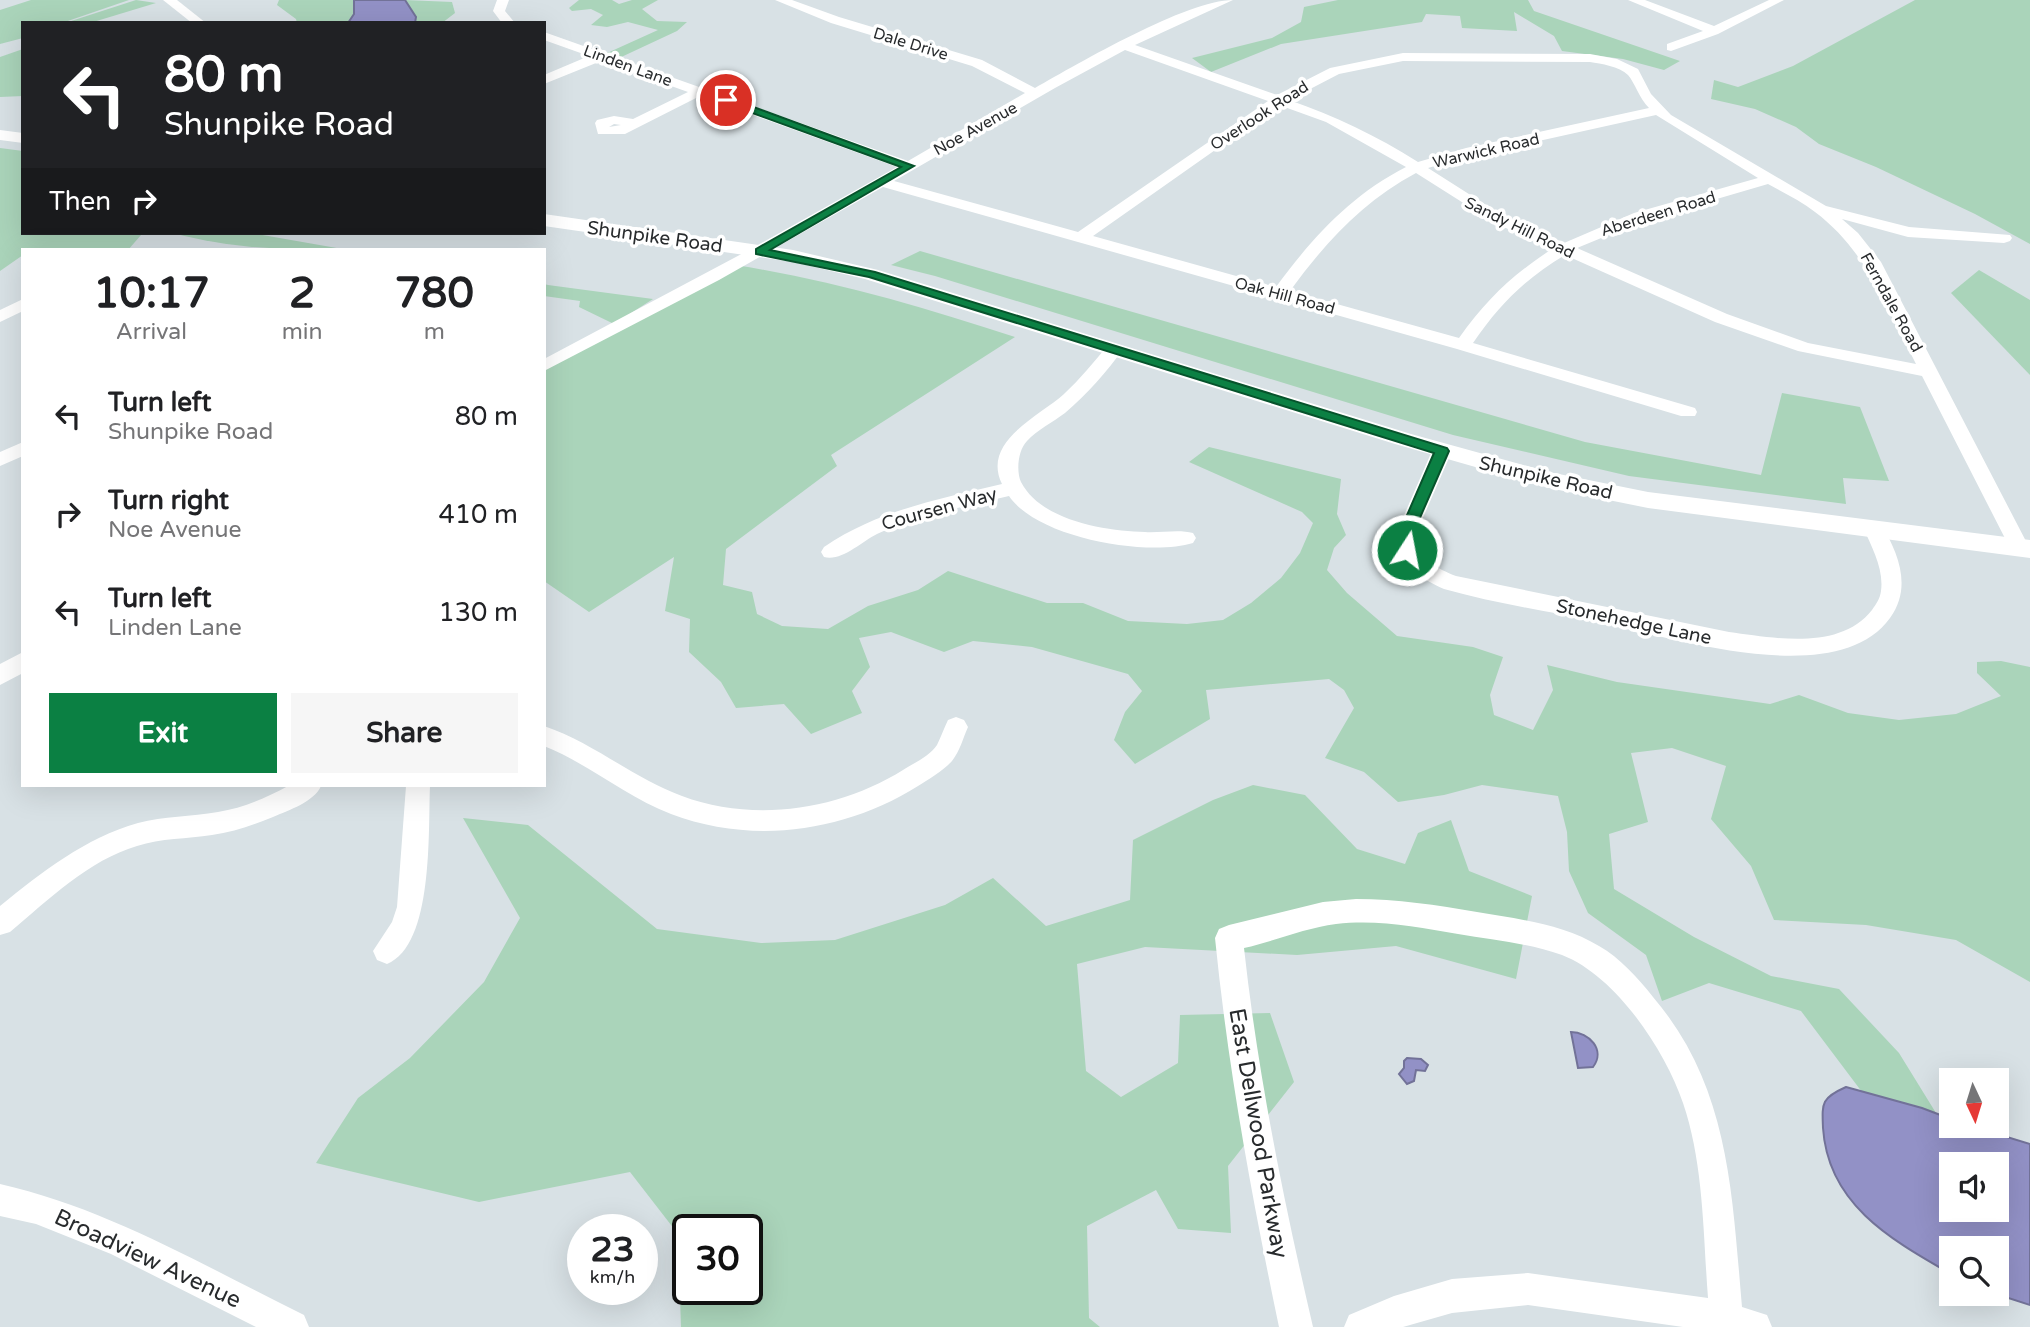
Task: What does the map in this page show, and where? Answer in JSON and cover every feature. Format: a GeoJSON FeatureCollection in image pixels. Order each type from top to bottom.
{"type":"FeatureCollection","features":[{"type":"Feature","properties":{"kind":"main road"},"geometry":{"type":"LineString","coordinates":[[0,135],[21,138]]}},
{"type":"Feature","properties":{"kind":"main road","name":"Shunpike Road"},"geometry":{"type":"LineString","coordinates":[[546,220],[760,251],[871,274],[1442,451],[1549,480],[1648,500],[2024,548]]}},
{"type":"Feature","properties":{"kind":"street"},"geometry":{"type":"LineString","coordinates":[[169,0],[197,21]]}},
{"type":"Feature","properties":{"kind":"street"},"geometry":{"type":"LineString","coordinates":[[503,0],[499,10],[507,21]]}},
{"type":"Feature","properties":{"kind":"street","name":"Dale Drive"},"geometry":{"type":"LineString","coordinates":[[781,0],[835,20],[976,63],[1037,94]]}},
{"type":"Feature","properties":{"kind":"street","name":"Noe Avenue"},"geometry":{"type":"LineString","coordinates":[[546,365],[760,251],[1126,46],[1190,14],[1227,0]]}},
{"type":"Feature","properties":{"kind":"street"},"geometry":{"type":"LineString","coordinates":[[1634,0],[1714,31]]}},
{"type":"Feature","properties":{"kind":"street"},"geometry":{"type":"LineString","coordinates":[[1671,47],[1714,31],[1778,0]]}},
{"type":"Feature","properties":{"kind":"street","name":"Linden Lane"},"geometry":{"type":"LineString","coordinates":[[546,37],[909,166]]}},
{"type":"Feature","properties":{"kind":"street","name":"Sandy Hill Road"},"geometry":{"type":"LineString","coordinates":[[1126,46],[1331,119],[1380,144],[1500,220],[1762,333],[1804,347],[1929,372]]}},
{"type":"Feature","properties":{"kind":"street"},"geometry":{"type":"LineString","coordinates":[[546,79],[601,56]]}},
{"type":"Feature","properties":{"kind":"street","name":"Overlook Road"},"geometry":{"type":"LineString","coordinates":[[1079,239],[1278,100],[1335,71],[1403,58],[1590,58]]}},
{"type":"Feature","properties":{"kind":"street","name":"Ferndale Road"},"geometry":{"type":"LineString","coordinates":[[1590,58],[1612,62],[1633,72],[1645,96],[1657,111],[1820,208],[1852,236],[1873,262],[2024,548]]}},
{"type":"Feature","properties":{"kind":"street"},"geometry":{"type":"LineString","coordinates":[[635,124],[700,91]]}},
{"type":"Feature","properties":{"kind":"street","name":"Warwick Road"},"geometry":{"type":"LineString","coordinates":[[1280,293],[1316,243],[1334,225],[1396,178],[1416,167],[1456,154],[1657,111]]}},
{"type":"Feature","properties":{"kind":"street","name":"Aberdeen Road"},"geometry":{"type":"LineString","coordinates":[[1463,345],[1476,321],[1516,278],[1562,249],[1608,226],[1770,179]]}},
{"type":"Feature","properties":{"kind":"street","name":"Oak Hill Road"},"geometry":{"type":"LineString","coordinates":[[881,182],[1463,345],[1688,412]]}},
{"type":"Feature","properties":{"kind":"street"},"geometry":{"type":"LineString","coordinates":[[1820,208],[1908,232],[2004,237]]}},
{"type":"Feature","properties":{"kind":"street"},"geometry":{"type":"LineString","coordinates":[[0,317],[21,305]]}},
{"type":"Feature","properties":{"kind":"street","name":"Coursen Way"},"geometry":{"type":"LineString","coordinates":[[1114,349],[1074,397],[1017,440],[1009,470],[1013,488],[1042,514],[1076,527],[1151,542],[1186,538]]}},
{"type":"Feature","properties":{"kind":"street"},"geometry":{"type":"LineString","coordinates":[[0,460],[21,449]]}},
{"type":"Feature","properties":{"kind":"street","name":"Stonehedge Lane"},"geometry":{"type":"LineString","coordinates":[[1442,451],[1405,536],[1411,557],[1432,575],[1452,583],[1729,641],[1785,647],[1816,645],[1844,640],[1872,626],[1882,616],[1891,598],[1892,585],[1888,561],[1874,529]]}},
{"type":"Feature","properties":{"kind":"street","name":"Coursen Way"},"geometry":{"type":"LineString","coordinates":[[831,552],[848,539],[900,517],[1013,488]]}},
{"type":"Feature","properties":{"kind":"street"},"geometry":{"type":"LineString","coordinates":[[0,676],[21,662]]}},
{"type":"Feature","properties":{"kind":"street"},"geometry":{"type":"LineString","coordinates":[[546,737],[587,753],[663,800],[683,808],[728,817],[763,820],[799,818],[835,811],[880,795],[911,779],[945,752],[956,727]]}},
{"type":"Feature","properties":{"kind":"street"},"geometry":{"type":"LineString","coordinates":[[0,923],[65,872],[118,841],[158,830],[247,816],[273,806],[307,787]]}},
{"type":"Feature","properties":{"kind":"street"},"geometry":{"type":"LineString","coordinates":[[387,951],[404,928],[410,907],[418,787]]}},
{"type":"Feature","properties":{"kind":"street","name":"East Dellwood Parkway"},"geometry":{"type":"LineString","coordinates":[[1296,1327],[1272,1218],[1241,1045],[1229,938],[1253,935],[1335,912],[1373,910],[1543,937],[1583,951],[1601,963],[1639,1001],[1669,1037],[1691,1077],[1704,1120],[1741,1323]]}},
{"type":"Feature","properties":{"kind":"street","name":"Broadview Avenue"},"geometry":{"type":"LineString","coordinates":[[0,1200],[36,1208],[121,1242],[292,1327]]}},
{"type":"Feature","properties":{"kind":"street"},"geometry":{"type":"LineString","coordinates":[[1361,1327],[1394,1312],[1452,1296],[1528,1289],[1741,1323]]}},
{"type":"Feature","properties":{"kind":"green space"},"geometry":{"type":"Polygon","coordinates":[[[31,0],[129,0],[68,21],[21,21],[21,39],[0,44],[0,10],[31,0]]]}},
{"type":"Feature","properties":{"kind":"green space"},"geometry":{"type":"Polygon","coordinates":[[[136,0],[156,3],[97,21],[71,21],[136,0]]]}},
{"type":"Feature","properties":{"kind":"green space"},"geometry":{"type":"Polygon","coordinates":[[[279,0],[354,0],[354,14],[349,21],[296,21],[277,5],[279,0]]]}},
{"type":"Feature","properties":{"kind":"green space"},"geometry":{"type":"Polygon","coordinates":[[[405,0],[452,2],[455,13],[445,21],[415,21],[416,17],[405,0]]]}},
{"type":"Feature","properties":{"kind":"green space"},"geometry":{"type":"Polygon","coordinates":[[[579,0],[612,0],[619,4],[632,0],[658,0],[642,9],[657,21],[687,22],[677,31],[617,59],[605,54],[658,30],[628,22],[607,27],[591,25],[603,15],[591,9],[572,11],[569,8],[579,0]]]}},
{"type":"Feature","properties":{"kind":"green space"},"geometry":{"type":"Polygon","coordinates":[[[1338,0],[1528,0],[1534,11],[1680,61],[1664,70],[1623,59],[1562,51],[1554,36],[1514,12],[1517,31],[1462,28],[1460,16],[1426,14],[1422,22],[1281,44],[1211,72],[1192,58],[1272,38],[1301,22],[1304,7],[1338,0]]]}},
{"type":"Feature","properties":{"kind":"green space"},"geometry":{"type":"Polygon","coordinates":[[[1915,0],[2030,0],[2030,244],[1975,214],[1876,167],[1819,144],[1796,127],[1755,109],[1711,99],[1714,80],[1738,87],[1793,66],[1915,0]]]}},
{"type":"Feature","properties":{"kind":"green space"},"geometry":{"type":"Polygon","coordinates":[[[21,50],[21,96],[0,97],[0,57],[21,50]]]}},
{"type":"Feature","properties":{"kind":"green space"},"geometry":{"type":"Polygon","coordinates":[[[0,148],[21,151],[21,235],[141,235],[130,248],[21,248],[21,256],[0,271],[0,148]]]}},
{"type":"Feature","properties":{"kind":"green space"},"geometry":{"type":"Polygon","coordinates":[[[182,235],[262,235],[337,248],[271,248],[182,235]]]}},
{"type":"Feature","properties":{"kind":"green space"},"geometry":{"type":"Polygon","coordinates":[[[920,251],[1585,442],[1761,475],[1782,393],[1860,407],[1889,481],[1843,478],[1846,504],[1629,476],[1453,435],[935,276],[891,265],[920,251]]]}},
{"type":"Feature","properties":{"kind":"green space"},"geometry":{"type":"Polygon","coordinates":[[[735,265],[876,295],[1015,337],[831,455],[837,466],[726,549],[723,585],[752,592],[757,614],[782,626],[828,629],[868,606],[918,590],[948,571],[1047,603],[1083,603],[1128,621],[1187,624],[1223,620],[1251,603],[1281,578],[1300,553],[1313,523],[1302,512],[1189,462],[1209,447],[1341,479],[1337,514],[1346,535],[1334,548],[1327,570],[1347,593],[1397,636],[1473,647],[1503,657],[1490,695],[1494,715],[1533,730],[1553,690],[1547,665],[1617,682],[1770,704],[1799,695],[1848,713],[1899,720],[1956,714],[2001,696],[1977,673],[1977,662],[2001,661],[2030,667],[2030,982],[1956,940],[1866,925],[1774,920],[1751,866],[1711,819],[1726,766],[1672,748],[1631,753],[1648,822],[1609,834],[1614,889],[1694,937],[1771,976],[1839,989],[1899,1053],[1936,1113],[1862,1092],[1801,1011],[1709,983],[1662,1001],[1646,955],[1588,913],[1569,871],[1567,832],[1558,796],[1482,785],[1444,795],[1398,802],[1364,772],[1325,758],[1354,708],[1344,690],[1329,679],[1206,690],[1210,719],[1135,764],[1114,740],[1125,712],[1142,691],[1128,674],[1032,647],[973,641],[944,652],[891,632],[859,638],[870,667],[852,691],[862,713],[811,734],[784,704],[736,708],[721,682],[689,652],[690,619],[665,611],[674,557],[589,612],[546,582],[546,368],[735,265]]]}},
{"type":"Feature","properties":{"kind":"green space"},"geometry":{"type":"Polygon","coordinates":[[[1979,270],[2030,300],[2030,375],[1951,293],[1979,270]]]}},
{"type":"Feature","properties":{"kind":"green space"},"geometry":{"type":"Polygon","coordinates":[[[546,284],[653,299],[614,324],[579,307],[580,301],[546,296],[546,284]]]}},
{"type":"Feature","properties":{"kind":"green space"},"geometry":{"type":"Polygon","coordinates":[[[1253,785],[1305,795],[1357,849],[1405,864],[1418,833],[1451,820],[1469,871],[1532,896],[1516,979],[1396,946],[1297,955],[1145,947],[1077,964],[1086,1071],[1121,1097],[1178,1063],[1180,1015],[1270,1013],[1294,1082],[1228,1166],[1231,1233],[1178,1229],[1156,1190],[1087,1226],[1089,1318],[1100,1327],[681,1327],[680,1305],[763,1305],[763,1214],[672,1214],[672,1226],[630,1172],[479,1202],[316,1163],[358,1098],[410,1058],[484,982],[520,918],[463,818],[528,825],[657,929],[761,943],[835,940],[945,905],[993,878],[1046,926],[1130,900],[1133,840],[1213,800],[1253,785]]]}},
{"type":"Feature","properties":{"kind":"water"},"geometry":{"type":"Polygon","coordinates":[[[354,0],[405,0],[416,17],[415,21],[349,21],[354,14],[354,0]]]}},
{"type":"Feature","properties":{"kind":"water"},"geometry":{"type":"Polygon","coordinates":[[[1571,1032],[1584,1035],[1594,1043],[1598,1054],[1593,1067],[1578,1068],[1571,1032]]]}},
{"type":"Feature","properties":{"kind":"water"},"geometry":{"type":"Polygon","coordinates":[[[1407,1058],[1421,1059],[1428,1065],[1425,1071],[1416,1070],[1414,1081],[1407,1084],[1399,1074],[1407,1058]]]}},
{"type":"Feature","properties":{"kind":"water"},"geometry":{"type":"Polygon","coordinates":[[[1846,1087],[1939,1114],[1939,1138],[2009,1138],[2030,1144],[2030,1305],[2009,1298],[2009,1236],[1939,1236],[1939,1267],[1886,1233],[1850,1199],[1837,1179],[1828,1155],[1823,1128],[1823,1107],[1827,1098],[1846,1087]]]}},
{"type":"Feature","properties":{"kind":"route"},"geometry":{"type":"LineString","coordinates":[[726,100],[909,166],[760,251],[871,274],[1442,451],[1405,536],[1407,550]]}}]}
